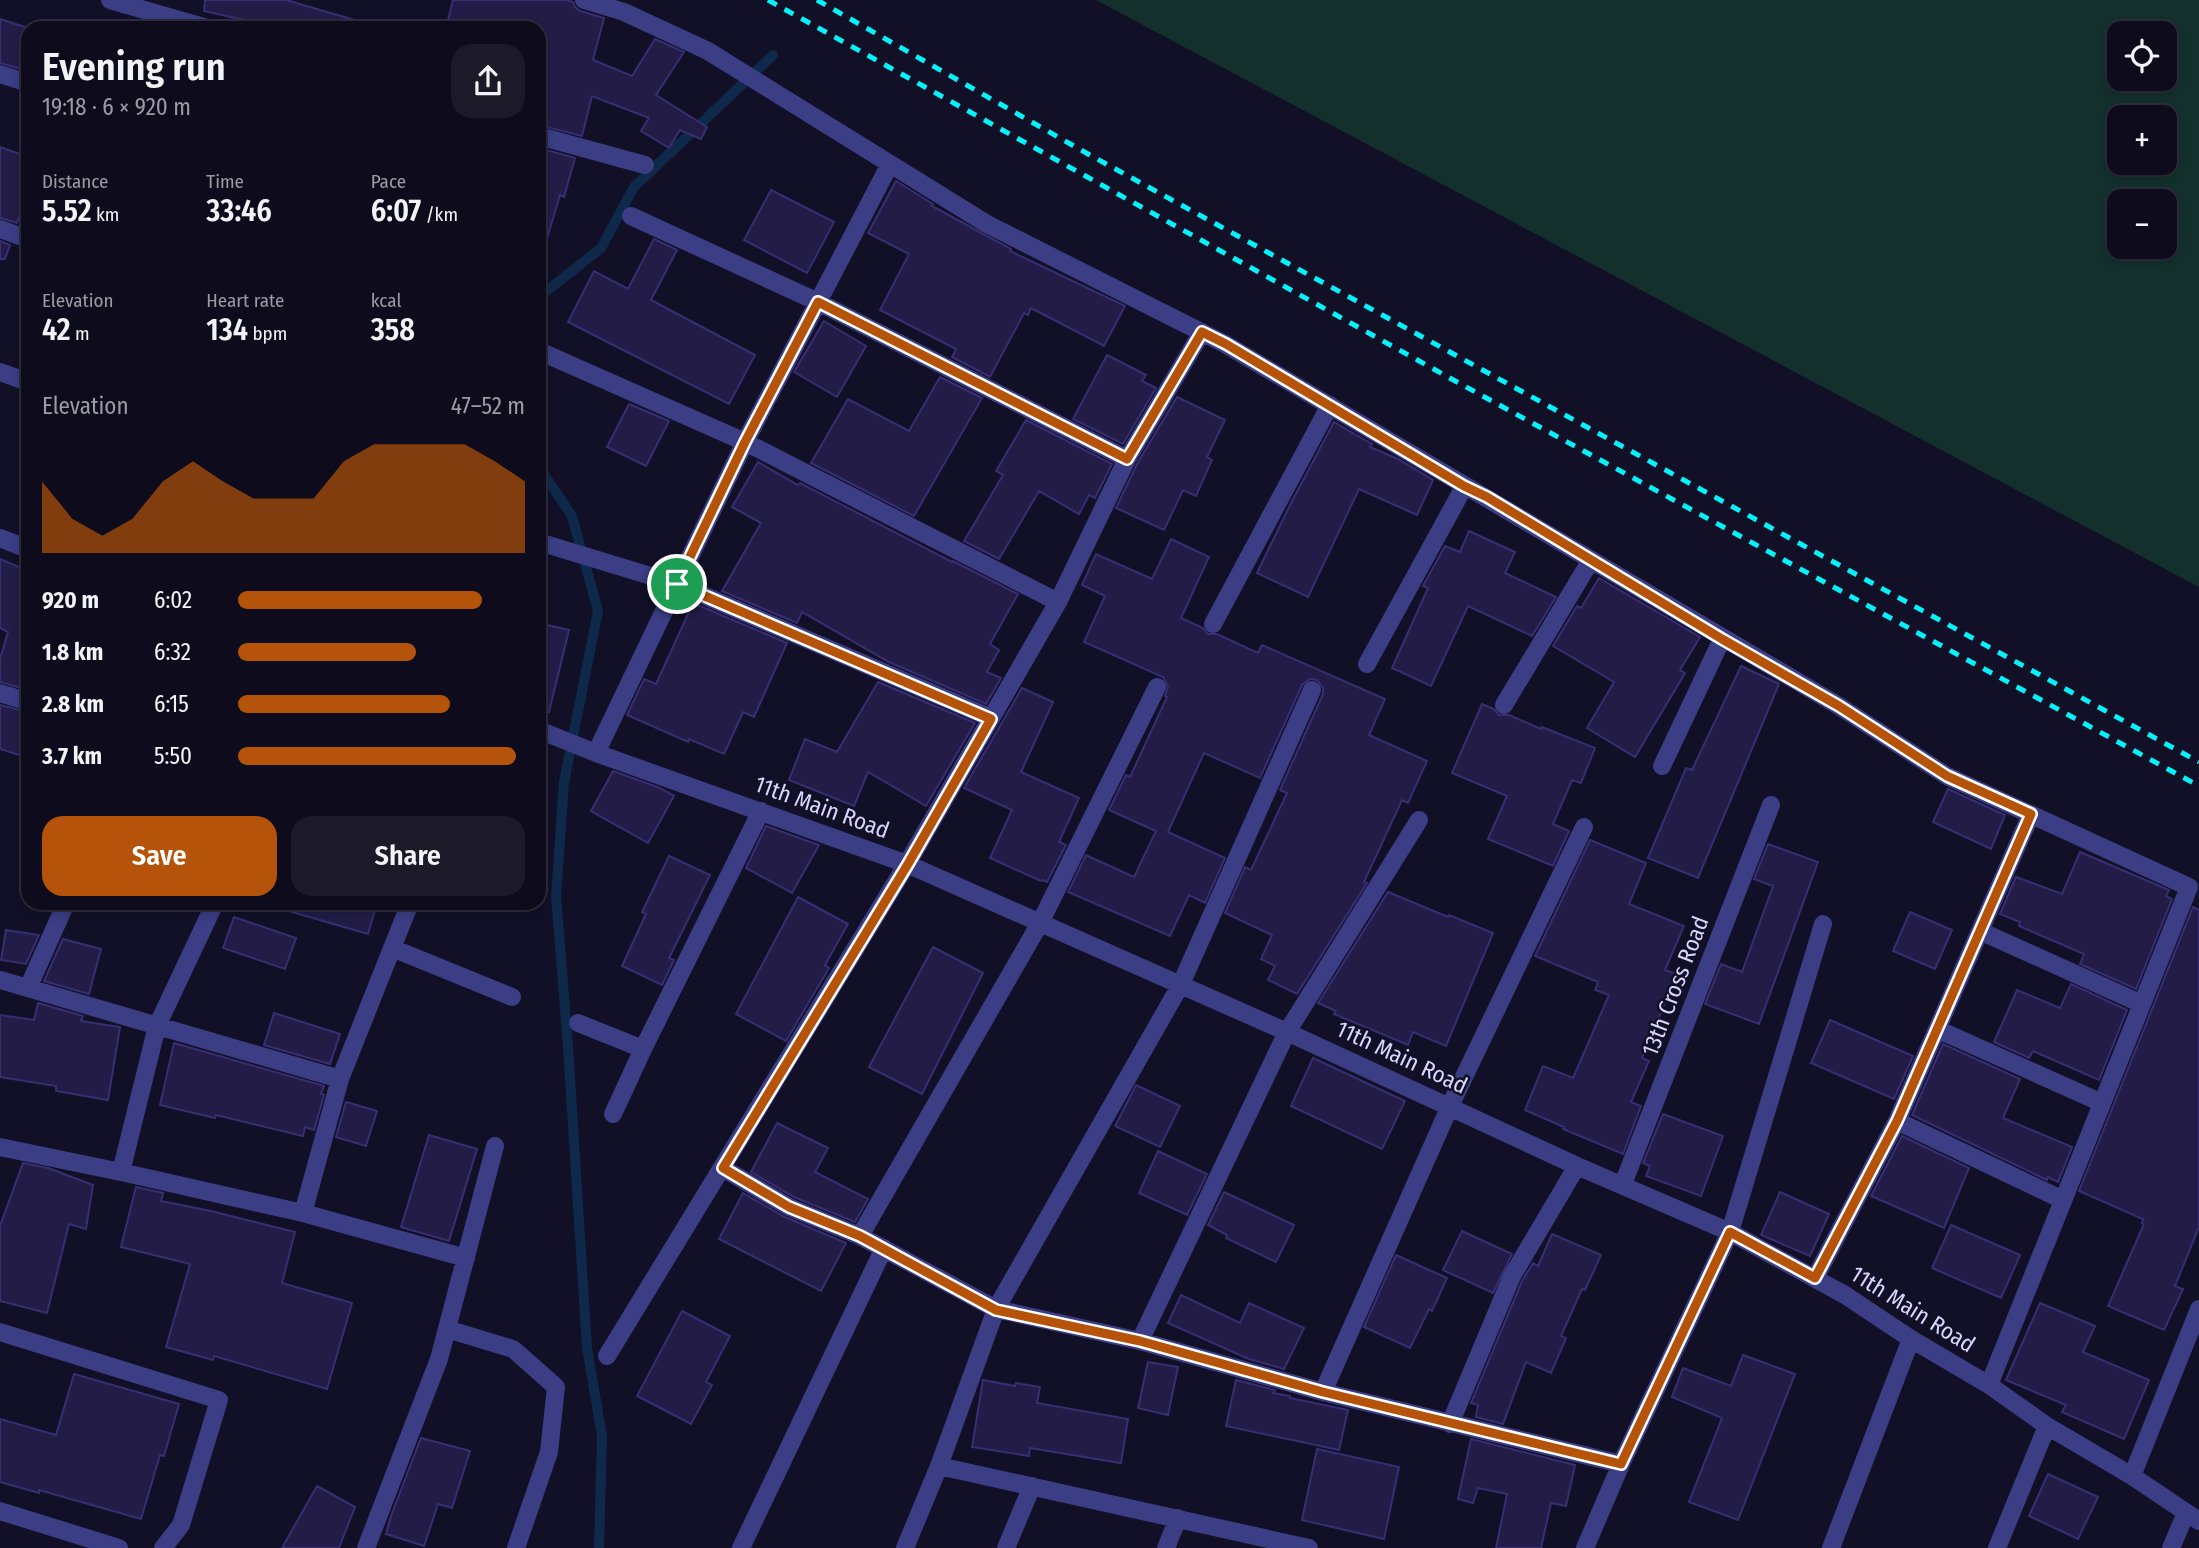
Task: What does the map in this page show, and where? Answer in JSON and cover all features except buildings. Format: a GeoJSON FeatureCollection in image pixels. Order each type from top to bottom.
{"type":"FeatureCollection","features":[{"type":"Feature","properties":{"kind":"street"},"geometry":{"type":"LineString","coordinates":[[110,0],[183,21]]}},
{"type":"Feature","properties":{"kind":"street"},"geometry":{"type":"LineString","coordinates":[[584,0],[624,12],[708,51],[987,224],[1226,344],[1839,706],[1947,776],[2189,887],[1989,1385]]}},
{"type":"Feature","properties":{"kind":"street"},"geometry":{"type":"LineString","coordinates":[[0,74],[21,81]]}},
{"type":"Feature","properties":{"kind":"street"},"geometry":{"type":"LineString","coordinates":[[546,138],[645,165]]}},
{"type":"Feature","properties":{"kind":"street"},"geometry":{"type":"LineString","coordinates":[[596,753],[745,442],[890,164]]}},
{"type":"Feature","properties":{"kind":"street"},"geometry":{"type":"LineString","coordinates":[[631,216],[818,302],[1127,459]]}},
{"type":"Feature","properties":{"kind":"street"},"geometry":{"type":"LineString","coordinates":[[0,229],[21,236]]}},
{"type":"Feature","properties":{"kind":"street"},"geometry":{"type":"LineString","coordinates":[[607,1356],[908,864],[1058,602],[1127,459],[1202,332]]}},
{"type":"Feature","properties":{"kind":"street"},"geometry":{"type":"LineString","coordinates":[[546,354],[745,442],[1058,602]]}},
{"type":"Feature","properties":{"kind":"street"},"geometry":{"type":"LineString","coordinates":[[0,372],[21,380]]}},
{"type":"Feature","properties":{"kind":"street"},"geometry":{"type":"LineString","coordinates":[[1213,624],[1330,405]]}},
{"type":"Feature","properties":{"kind":"street"},"geometry":{"type":"LineString","coordinates":[[1367,664],[1464,486]]}},
{"type":"Feature","properties":{"kind":"street"},"geometry":{"type":"LineString","coordinates":[[0,538],[21,546]]}},
{"type":"Feature","properties":{"kind":"street"},"geometry":{"type":"LineString","coordinates":[[546,544],[677,584],[991,719]]}},
{"type":"Feature","properties":{"kind":"street"},"geometry":{"type":"LineString","coordinates":[[1504,705],[1591,560]]}},
{"type":"Feature","properties":{"kind":"street"},"geometry":{"type":"LineString","coordinates":[[1662,766],[1722,639]]}},
{"type":"Feature","properties":{"kind":"street"},"geometry":{"type":"LineString","coordinates":[[860,1236],[1040,923],[1157,687]]}},
{"type":"Feature","properties":{"kind":"street"},"geometry":{"type":"LineString","coordinates":[[905,1548],[939,1466],[996,1310],[1181,984],[1312,690]]}},
{"type":"Feature","properties":{"kind":"street"},"geometry":{"type":"LineString","coordinates":[[0,692],[21,699]]}},
{"type":"Feature","properties":{"kind":"street","name":"11th Main Road"},"geometry":{"type":"LineString","coordinates":[[546,733],[908,864],[1181,984],[1577,1166],[1730,1232],[1845,1295],[1911,1339],[1989,1385],[2047,1426],[2132,1476],[2192,1517]]}},
{"type":"Feature","properties":{"kind":"street","name":"13th Cross Road"},"geometry":{"type":"LineString","coordinates":[[1623,1184],[1772,805]]}},
{"type":"Feature","properties":{"kind":"street"},"geometry":{"type":"LineString","coordinates":[[613,1114],[761,811]]}},
{"type":"Feature","properties":{"kind":"street"},"geometry":{"type":"LineString","coordinates":[[1815,1278],[1897,1121],[2031,814]]}},
{"type":"Feature","properties":{"kind":"street"},"geometry":{"type":"LineString","coordinates":[[1140,1341],[1287,1032],[1419,820]]}},
{"type":"Feature","properties":{"kind":"street"},"geometry":{"type":"LineString","coordinates":[[1323,1392],[1450,1106],[1584,827]]}},
{"type":"Feature","properties":{"kind":"street"},"geometry":{"type":"LineString","coordinates":[[28,988],[63,910]]}},
{"type":"Feature","properties":{"kind":"street"},"geometry":{"type":"LineString","coordinates":[[121,1172],[157,1026],[212,910]]}},
{"type":"Feature","properties":{"kind":"street"},"geometry":{"type":"LineString","coordinates":[[303,1213],[340,1079],[407,910]]}},
{"type":"Feature","properties":{"kind":"street"},"geometry":{"type":"LineString","coordinates":[[1585,1548],[1621,1464],[1730,1232],[1822,924]]}},
{"type":"Feature","properties":{"kind":"street"},"geometry":{"type":"LineString","coordinates":[[1980,931],[2142,1004]]}},
{"type":"Feature","properties":{"kind":"street"},"geometry":{"type":"LineString","coordinates":[[392,948],[512,997]]}},
{"type":"Feature","properties":{"kind":"street"},"geometry":{"type":"LineString","coordinates":[[0,980],[340,1079]]}},
{"type":"Feature","properties":{"kind":"street"},"geometry":{"type":"LineString","coordinates":[[578,1023],[643,1049]]}},
{"type":"Feature","properties":{"kind":"street"},"geometry":{"type":"LineString","coordinates":[[1937,1029],[2102,1103]]}},
{"type":"Feature","properties":{"kind":"street"},"geometry":{"type":"LineString","coordinates":[[1897,1121],[2063,1200]]}},
{"type":"Feature","properties":{"kind":"street"},"geometry":{"type":"LineString","coordinates":[[366,1548],[439,1359],[495,1146]]}},
{"type":"Feature","properties":{"kind":"street"},"geometry":{"type":"LineString","coordinates":[[0,1147],[303,1213],[466,1258]]}},
{"type":"Feature","properties":{"kind":"street"},"geometry":{"type":"LineString","coordinates":[[1450,1424],[1512,1276],[1577,1166]]}},
{"type":"Feature","properties":{"kind":"street"},"geometry":{"type":"LineString","coordinates":[[723,1168],[789,1207],[860,1236],[996,1310],[1140,1341],[1323,1392],[1621,1464]]}},
{"type":"Feature","properties":{"kind":"street"},"geometry":{"type":"LineString","coordinates":[[741,1548],[884,1248]]}},
{"type":"Feature","properties":{"kind":"street"},"geometry":{"type":"LineString","coordinates":[[2132,1476],[2199,1309]]}},
{"type":"Feature","properties":{"kind":"street"},"geometry":{"type":"LineString","coordinates":[[447,1329],[513,1349],[556,1387],[549,1452],[516,1548]]}},
{"type":"Feature","properties":{"kind":"street"},"geometry":{"type":"LineString","coordinates":[[0,1332],[219,1400],[181,1525],[163,1548]]}},
{"type":"Feature","properties":{"kind":"street"},"geometry":{"type":"LineString","coordinates":[[1831,1548],[1911,1339]]}},
{"type":"Feature","properties":{"kind":"street"},"geometry":{"type":"LineString","coordinates":[[1997,1548],[2047,1426]]}},
{"type":"Feature","properties":{"kind":"street"},"geometry":{"type":"LineString","coordinates":[[939,1466],[1308,1548]]}},
{"type":"Feature","properties":{"kind":"street"},"geometry":{"type":"LineString","coordinates":[[1006,1548],[1032,1486]]}},
{"type":"Feature","properties":{"kind":"street"},"geometry":{"type":"LineString","coordinates":[[0,1511],[119,1548]]}},
{"type":"Feature","properties":{"kind":"street"},"geometry":{"type":"LineString","coordinates":[[2171,1548],[2192,1517]]}},
{"type":"Feature","properties":{"kind":"street"},"geometry":{"type":"LineString","coordinates":[[1166,1548],[1178,1518]]}},
{"type":"Feature","properties":{"kind":"green space"},"geometry":{"type":"Polygon","coordinates":[[[1096,0],[2199,0],[2199,587],[1096,0]]]}},
{"type":"Feature","properties":{"kind":"waterway"},"geometry":{"type":"LineString","coordinates":[[546,291],[601,248],[634,187],[773,55]]}},
{"type":"Feature","properties":{"kind":"waterway"},"geometry":{"type":"LineString","coordinates":[[546,477],[572,516],[598,611],[564,782],[556,896],[587,1348],[602,1436],[599,1548]]}},
{"type":"Feature","properties":{"kind":"railway"},"geometry":{"type":"LineString","coordinates":[[768,0],[1457,382],[2199,786]]}},
{"type":"Feature","properties":{"kind":"railway"},"geometry":{"type":"LineString","coordinates":[[817,0],[1088,154],[2199,762]]}},
{"type":"Feature","properties":{"kind":"route"},"geometry":{"type":"LineString","coordinates":[[818,302],[1127,459],[1202,332],[1839,706],[1947,776],[2031,814],[1897,1121],[1815,1278],[1730,1232],[1621,1464],[1323,1392],[1140,1341],[996,1310],[860,1236],[789,1207],[723,1168],[908,864],[991,719],[677,584],[745,442],[818,302]]}}]}
